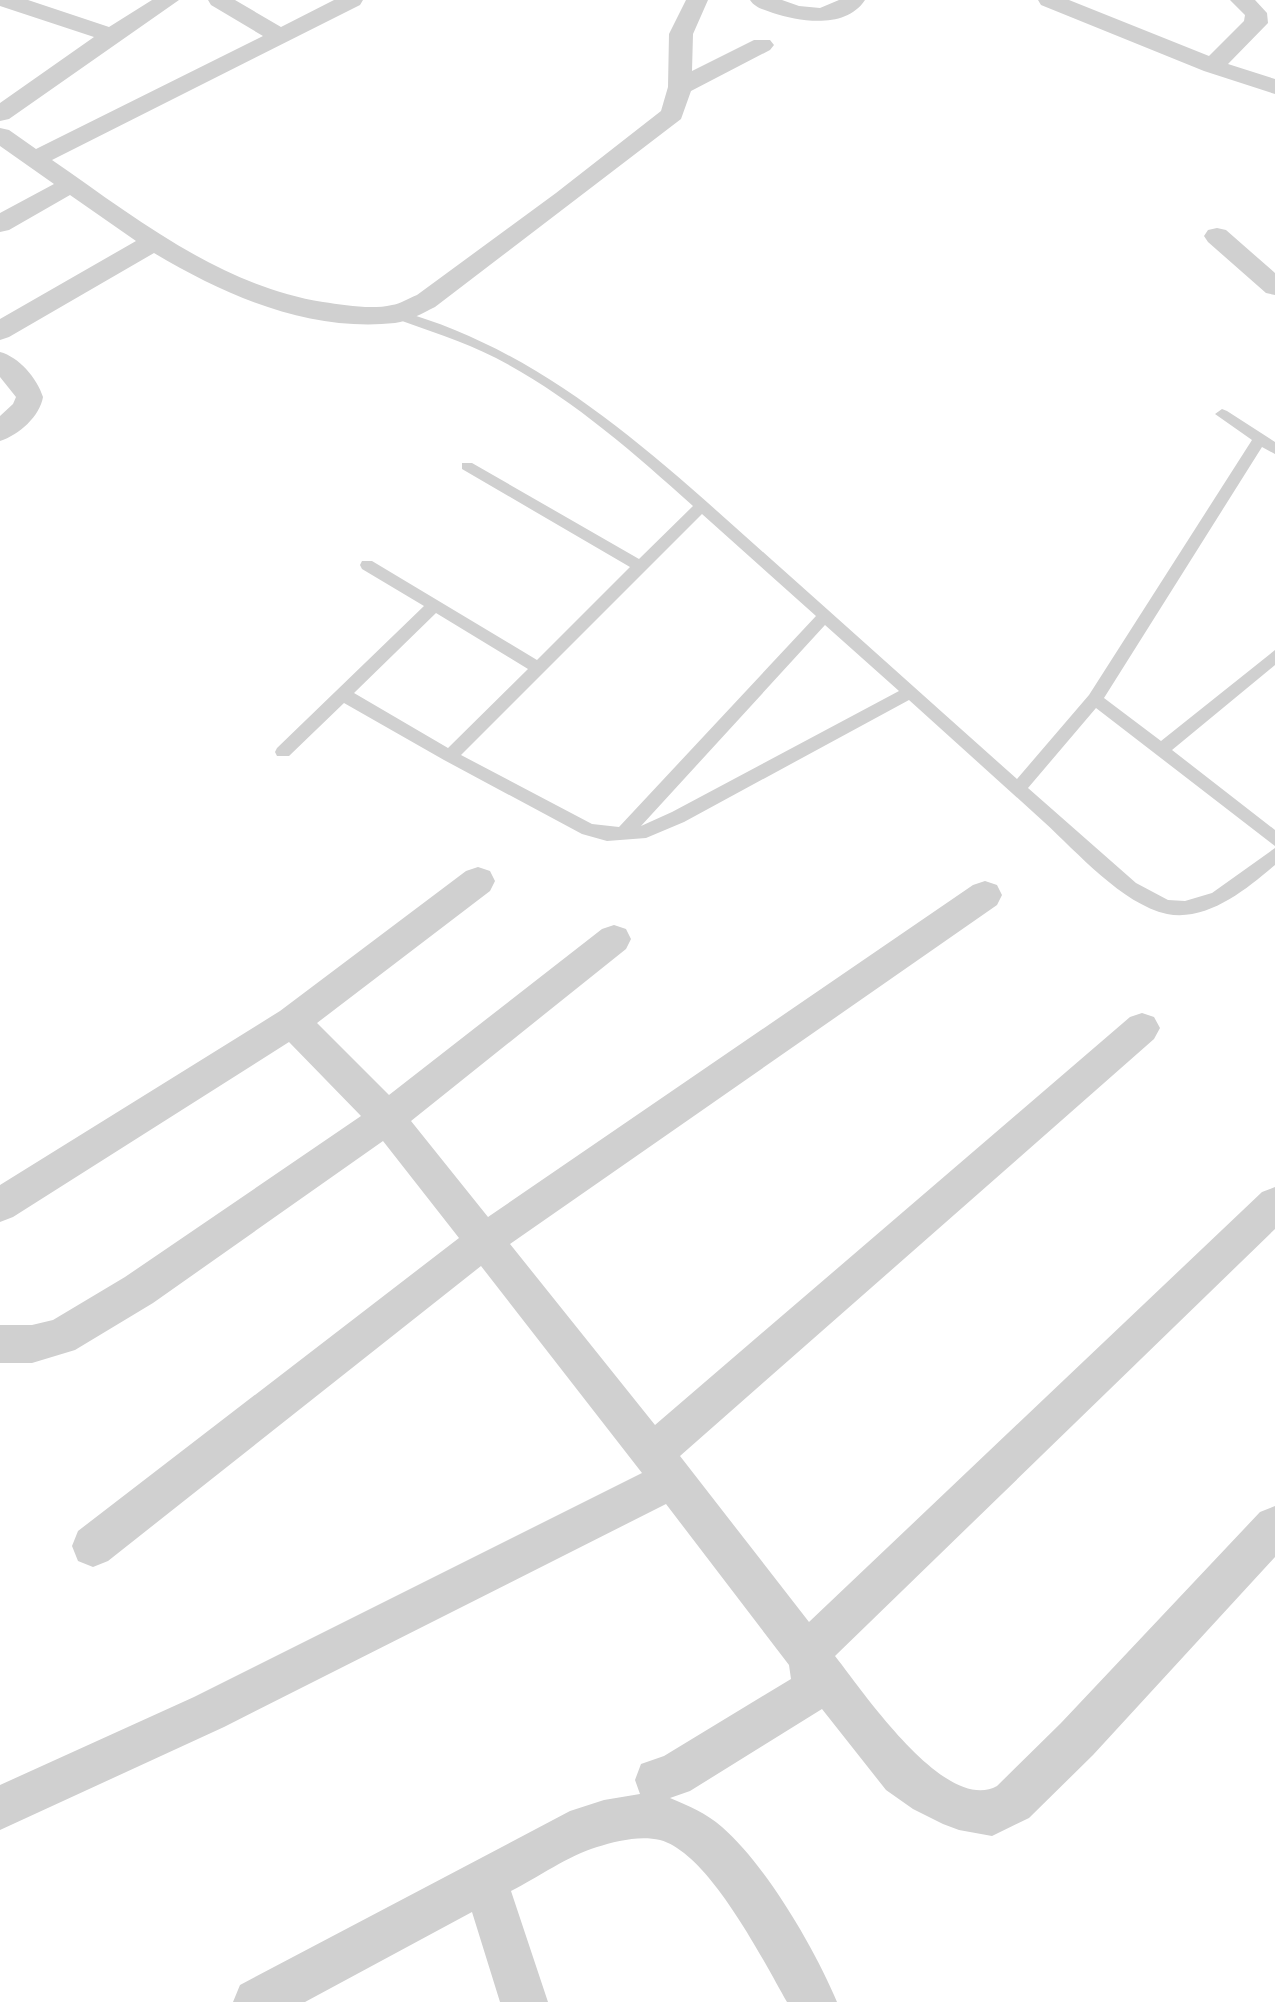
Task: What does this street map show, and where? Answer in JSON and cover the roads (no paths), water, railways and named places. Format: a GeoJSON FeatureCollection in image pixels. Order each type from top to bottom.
{"type":"FeatureCollection","features":[{"type":"Feature","properties":{"kind":"street"},"geometry":{"type":"LineString","coordinates":[[5,0],[112,35]]}},
{"type":"Feature","properties":{"kind":"street"},"geometry":{"type":"LineString","coordinates":[[0,114],[112,35],[168,0]]}},
{"type":"Feature","properties":{"kind":"street"},"geometry":{"type":"LineString","coordinates":[[219,0],[280,36]]}},
{"type":"Feature","properties":{"kind":"street"},"geometry":{"type":"LineString","coordinates":[[36,158],[352,0]]}},
{"type":"Feature","properties":{"kind":"street"},"geometry":{"type":"LineString","coordinates":[[0,135],[154,242],[203,271],[244,290],[271,299],[347,314],[396,314],[426,301],[672,114],[680,87],[681,34],[697,0]]}},
{"type":"Feature","properties":{"kind":"street"},"geometry":{"type":"LineString","coordinates":[[761,0],[799,15],[822,16],[843,9],[854,0]]}},
{"type":"Feature","properties":{"kind":"street"},"geometry":{"type":"LineString","coordinates":[[1051,0],[1212,66],[1275,87]]}},
{"type":"Feature","properties":{"kind":"street"},"geometry":{"type":"LineString","coordinates":[[1212,66],[1256,23],[1256,13],[1241,0]]}},
{"type":"Feature","properties":{"kind":"street"},"geometry":{"type":"LineString","coordinates":[[680,87],[762,46]]}},
{"type":"Feature","properties":{"kind":"street"},"geometry":{"type":"LineString","coordinates":[[0,224],[72,184]]}},
{"type":"Feature","properties":{"kind":"street"},"geometry":{"type":"LineString","coordinates":[[1217,236],[1275,287]]}},
{"type":"Feature","properties":{"kind":"street"},"geometry":{"type":"LineString","coordinates":[[0,331],[154,242]]}},
{"type":"Feature","properties":{"kind":"street"},"geometry":{"type":"LineString","coordinates":[[0,361],[26,385],[31,396],[29,405],[22,414],[0,431]]}},
{"type":"Feature","properties":{"kind":"street"},"geometry":{"type":"LineString","coordinates":[[0,1205],[292,1022],[478,881]]}},
{"type":"Feature","properties":{"kind":"street"},"geometry":{"type":"LineString","coordinates":[[93,1546],[484,1241],[985,895]]}},
{"type":"Feature","properties":{"kind":"street"},"geometry":{"type":"LineString","coordinates":[[0,1344],[32,1344],[61,1337],[97,1316],[387,1118],[614,939]]}},
{"type":"Feature","properties":{"kind":"street"},"geometry":{"type":"LineString","coordinates":[[292,1022],[387,1118],[902,1774],[929,1793],[959,1808],[992,1814],[1013,1802],[1077,1738],[1275,1527]]}},
{"type":"Feature","properties":{"kind":"street"},"geometry":{"type":"LineString","coordinates":[[0,1808],[209,1712],[662,1467],[1142,1028]]}},
{"type":"Feature","properties":{"kind":"street"},"geometry":{"type":"LineString","coordinates":[[808,1653],[1275,1204]]}},
{"type":"Feature","properties":{"kind":"street"},"geometry":{"type":"LineString","coordinates":[[657,1780],[674,1775],[814,1689],[808,1653]]}},
{"type":"Feature","properties":{"kind":"street"},"geometry":{"type":"LineString","coordinates":[[257,2002],[586,1827],[624,1818],[660,1817],[705,1841],[726,1863],[762,1915],[813,2002]]}},
{"type":"Feature","properties":{"kind":"street"},"geometry":{"type":"LineString","coordinates":[[485,1881],[524,2002]]}},
{"type":"Feature","properties":{"kind":"lane"},"geometry":{"type":"LineString","coordinates":[[396,314],[478,345],[554,387],[644,454],[1135,892],[1152,902],[1172,908],[1208,902],[1234,888],[1275,855]]}},
{"type":"Feature","properties":{"kind":"lane"},"geometry":{"type":"LineString","coordinates":[[1222,414],[1275,449]]}},
{"type":"Feature","properties":{"kind":"lane"},"geometry":{"type":"LineString","coordinates":[[1018,789],[1095,699],[1260,439]]}},
{"type":"Feature","properties":{"kind":"lane"},"geometry":{"type":"LineString","coordinates":[[467,466],[640,566]]}},
{"type":"Feature","properties":{"kind":"lane"},"geometry":{"type":"LineString","coordinates":[[450,756],[702,505]]}},
{"type":"Feature","properties":{"kind":"lane"},"geometry":{"type":"LineString","coordinates":[[367,565],[538,668]]}},
{"type":"Feature","properties":{"kind":"lane"},"geometry":{"type":"LineString","coordinates":[[283,752],[435,605]]}},
{"type":"Feature","properties":{"kind":"lane"},"geometry":{"type":"LineString","coordinates":[[623,834],[825,616]]}},
{"type":"Feature","properties":{"kind":"lane"},"geometry":{"type":"LineString","coordinates":[[1162,749],[1275,656]]}},
{"type":"Feature","properties":{"kind":"lane"},"geometry":{"type":"LineString","coordinates":[[342,694],[450,756],[588,829],[623,834],[640,833],[678,817],[911,692]]}},
{"type":"Feature","properties":{"kind":"lane"},"geometry":{"type":"LineString","coordinates":[[1095,699],[1275,839]]}}]}
